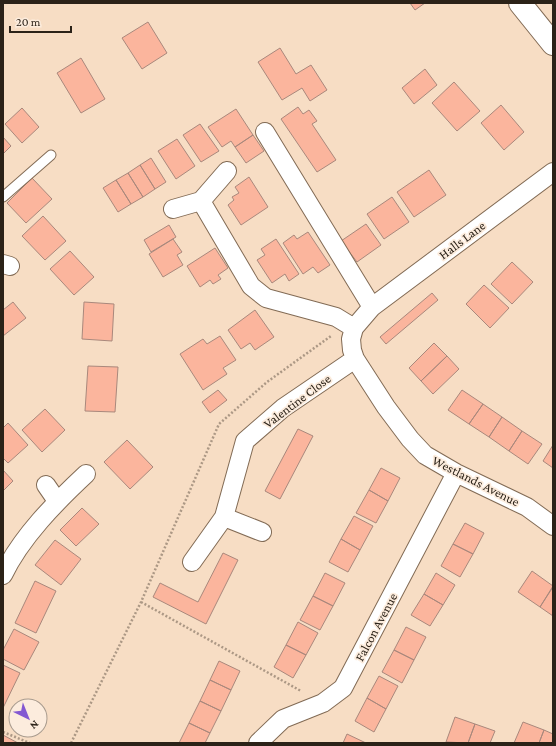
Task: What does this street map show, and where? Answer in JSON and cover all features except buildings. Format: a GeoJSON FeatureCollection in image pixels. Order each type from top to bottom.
{"type":"FeatureCollection","features":[{"type":"Feature","properties":{"kind":"main road"},"geometry":{"type":"LineString","coordinates":[[520,3],[553,44]]}},
{"type":"Feature","properties":{"kind":"street"},"geometry":{"type":"LineString","coordinates":[[265,132],[372,308]]}},
{"type":"Feature","properties":{"kind":"street"},"geometry":{"type":"LineString","coordinates":[[173,209],[201,201],[227,171]]}},
{"type":"Feature","properties":{"kind":"street","name":"Halls Lane"},"geometry":{"type":"LineString","coordinates":[[354,328],[372,308],[553,172]]}},
{"type":"Feature","properties":{"kind":"street"},"geometry":{"type":"LineString","coordinates":[[201,201],[251,286],[266,298],[336,317],[354,328]]}},
{"type":"Feature","properties":{"kind":"street","name":"Westlands Avenue"},"geometry":{"type":"LineString","coordinates":[[354,328],[351,339],[355,359],[386,407],[410,439],[425,455],[456,473],[528,507],[553,526]]}},
{"type":"Feature","properties":{"kind":"street","name":"Valentine Close"},"geometry":{"type":"LineString","coordinates":[[192,562],[224,517],[245,442],[283,408],[355,359]]}},
{"type":"Feature","properties":{"kind":"street","name":"Falcon Avenue"},"geometry":{"type":"LineString","coordinates":[[258,743],[283,719],[323,703],[343,688],[456,473]]}},
{"type":"Feature","properties":{"kind":"street"},"geometry":{"type":"LineString","coordinates":[[3,575],[11,559],[57,501],[86,474]]}},
{"type":"Feature","properties":{"kind":"street"},"geometry":{"type":"LineString","coordinates":[[46,485],[57,501]]}},
{"type":"Feature","properties":{"kind":"street"},"geometry":{"type":"LineString","coordinates":[[224,517],[262,532]]}},
{"type":"Feature","properties":{"kind":"lane"},"geometry":{"type":"LineString","coordinates":[[3,198],[51,155]]}},
{"type":"Feature","properties":{"kind":"path"},"geometry":{"type":"LineString","coordinates":[[71,743],[140,602],[219,424],[267,382],[332,335],[354,328]]}},
{"type":"Feature","properties":{"kind":"path"},"geometry":{"type":"LineString","coordinates":[[140,602],[323,703]]}},
{"type":"Feature","properties":{"kind":"path"},"geometry":{"type":"LineString","coordinates":[[3,732],[30,743]]}}]}
